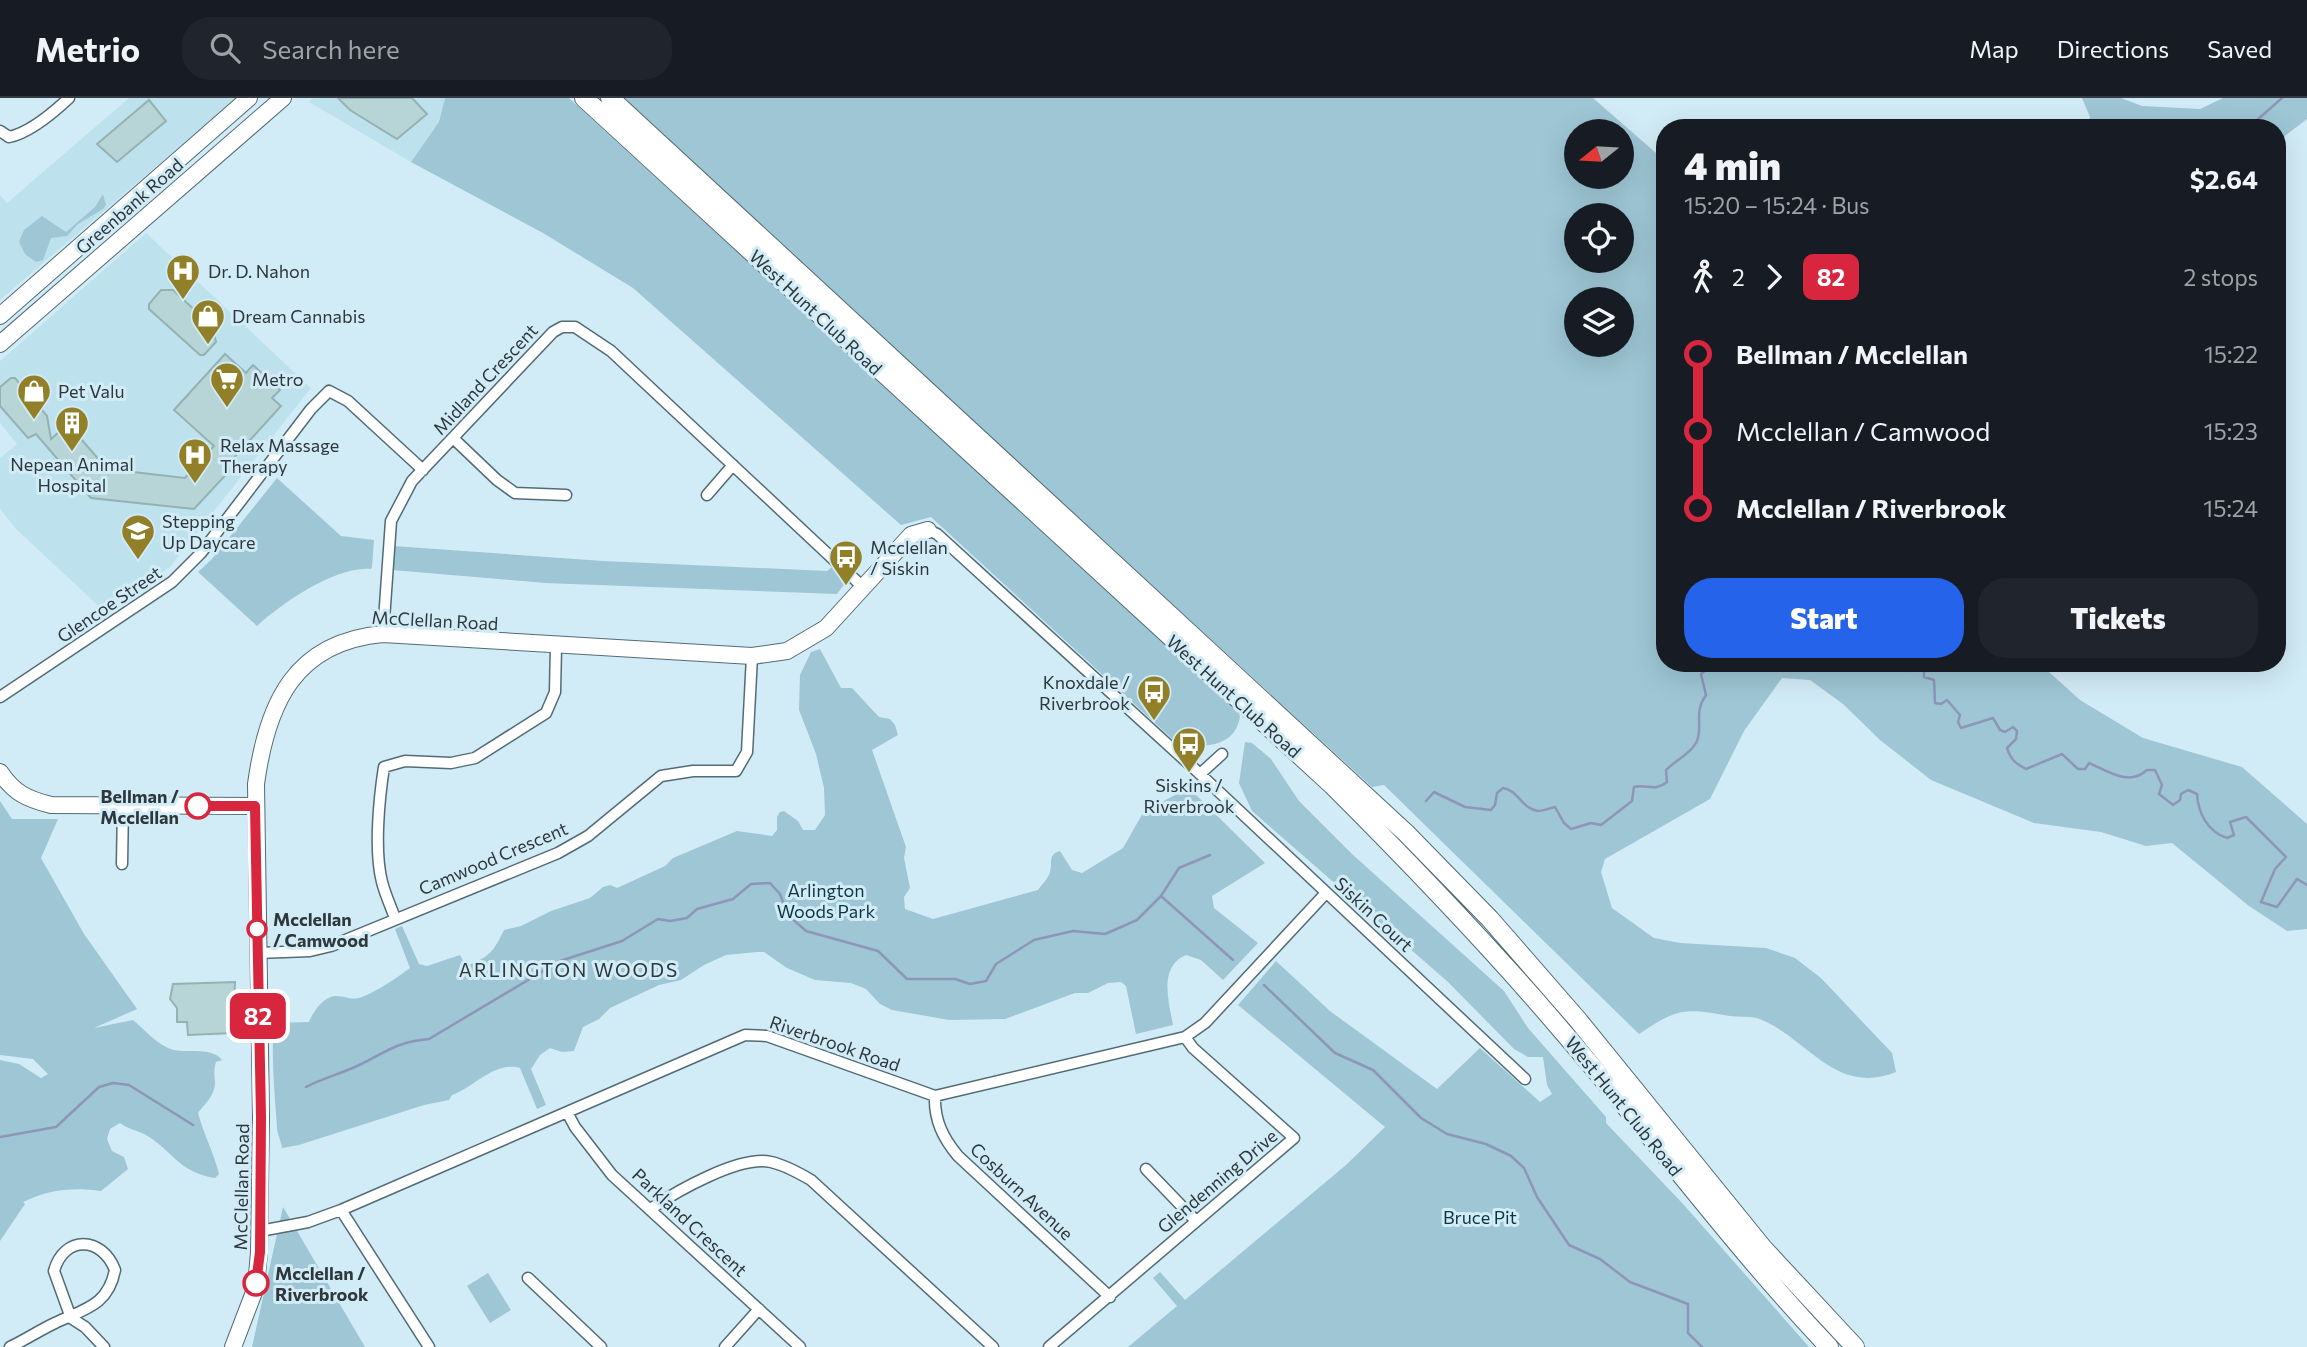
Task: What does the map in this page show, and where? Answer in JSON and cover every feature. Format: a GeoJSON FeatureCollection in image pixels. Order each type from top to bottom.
{"type":"FeatureCollection","features":[{"type":"Feature","properties":{"kind":"main road","name":"West Hunt Club Road"},"geometry":{"type":"LineString","coordinates":[[584,98],[1332,785],[1394,846],[1499,957],[1573,1042],[1726,1232],[1829,1347]]}},
{"type":"Feature","properties":{"kind":"main road","name":"West Hunt Club Road"},"geometry":{"type":"LineString","coordinates":[[610,98],[1406,833],[1472,900],[1553,991],[1763,1248],[1855,1347]]}},
{"type":"Feature","properties":{"kind":"street"},"geometry":{"type":"LineString","coordinates":[[0,131],[9,137],[22,135],[38,121],[51,115],[69,98]]}},
{"type":"Feature","properties":{"kind":"street","name":"Greenbank Road"},"geometry":{"type":"LineString","coordinates":[[0,316],[249,98]]}},
{"type":"Feature","properties":{"kind":"street","name":"Greenbank Road"},"geometry":{"type":"LineString","coordinates":[[0,344],[284,98]]}},
{"type":"Feature","properties":{"kind":"street"},"geometry":{"type":"LineString","coordinates":[[216,127],[232,141]]}},
{"type":"Feature","properties":{"kind":"street","name":"Midland Crescent"},"geometry":{"type":"LineString","coordinates":[[383,634],[391,521],[399,500],[423,470],[546,338],[562,327],[575,327],[611,351],[864,588]]}},
{"type":"Feature","properties":{"kind":"street","name":"Glencoe Street"},"geometry":{"type":"LineString","coordinates":[[0,697],[173,582],[201,553],[311,408],[329,391],[348,401],[423,470]]}},
{"type":"Feature","properties":{"kind":"street"},"geometry":{"type":"LineString","coordinates":[[454,439],[515,493],[566,495]]}},
{"type":"Feature","properties":{"kind":"street"},"geometry":{"type":"LineString","coordinates":[[707,495],[733,466]]}},
{"type":"Feature","properties":{"kind":"street","name":"McClellan Road"},"geometry":{"type":"LineString","coordinates":[[233,1347],[256,1287],[260,1231],[261,1117],[255,806],[261,748],[275,705],[287,684],[320,654],[362,636],[383,634],[752,656],[787,651],[826,628],[911,535],[928,530]]}},
{"type":"Feature","properties":{"kind":"street","name":"Siskin Court"},"geometry":{"type":"LineString","coordinates":[[928,530],[937,534],[1200,774],[1525,1079]]}},
{"type":"Feature","properties":{"kind":"street"},"geometry":{"type":"LineString","coordinates":[[395,918],[382,881],[379,859],[384,767],[405,761],[452,763],[475,758],[546,713],[555,692],[555,646]]}},
{"type":"Feature","properties":{"kind":"street","name":"Camwood Crescent"},"geometry":{"type":"LineString","coordinates":[[257,953],[310,951],[331,946],[558,853],[588,836],[661,776],[693,771],[736,771],[747,752],[752,656]]}},
{"type":"Feature","properties":{"kind":"street"},"geometry":{"type":"LineString","coordinates":[[1200,774],[1223,754]]}},
{"type":"Feature","properties":{"kind":"street"},"geometry":{"type":"LineString","coordinates":[[0,772],[10,787],[28,800],[51,805],[255,806]]}},
{"type":"Feature","properties":{"kind":"street"},"geometry":{"type":"LineString","coordinates":[[122,864],[123,805]]}},
{"type":"Feature","properties":{"kind":"street"},"geometry":{"type":"LineString","coordinates":[[935,1096],[1185,1037],[1205,1023],[1326,893]]}},
{"type":"Feature","properties":{"kind":"street","name":"Riverbrook Road"},"geometry":{"type":"LineString","coordinates":[[260,1231],[308,1222],[341,1210],[746,1035],[767,1036],[935,1096]]}},
{"type":"Feature","properties":{"kind":"street","name":"Glendenning Drive"},"geometry":{"type":"LineString","coordinates":[[1049,1347],[1294,1138],[1193,1048],[1185,1037]]}},
{"type":"Feature","properties":{"kind":"street","name":"Cosburn Avenue"},"geometry":{"type":"LineString","coordinates":[[935,1096],[934,1109],[944,1139],[958,1156],[1110,1297]]}},
{"type":"Feature","properties":{"kind":"street","name":"Parkland Crescent"},"geometry":{"type":"LineString","coordinates":[[568,1114],[612,1175],[652,1208],[800,1347]]}},
{"type":"Feature","properties":{"kind":"street"},"geometry":{"type":"LineString","coordinates":[[652,1208],[671,1195],[735,1167],[757,1161],[791,1169],[811,1180],[993,1347]]}},
{"type":"Feature","properties":{"kind":"street"},"geometry":{"type":"LineString","coordinates":[[1146,1169],[1196,1221]]}},
{"type":"Feature","properties":{"kind":"street"},"geometry":{"type":"LineString","coordinates":[[341,1210],[429,1347]]}},
{"type":"Feature","properties":{"kind":"street"},"geometry":{"type":"LineString","coordinates":[[10,1347],[57,1321],[71,1318],[97,1302],[112,1283],[115,1270],[111,1259],[104,1251],[92,1245],[81,1244],[63,1253],[54,1271],[71,1318],[85,1327],[104,1347]]}},
{"type":"Feature","properties":{"kind":"street"},"geometry":{"type":"LineString","coordinates":[[528,1278],[601,1347]]}},
{"type":"Feature","properties":{"kind":"street"},"geometry":{"type":"LineString","coordinates":[[725,1347],[759,1310]]}},
{"type":"Feature","properties":{"kind":"shaded area"},"geometry":{"type":"Polygon","coordinates":[[[129,98],[236,98],[0,300],[0,195],[7,203],[129,98]]]}},
{"type":"Feature","properties":{"kind":"shaded area"},"geometry":{"type":"Polygon","coordinates":[[[313,98],[445,98],[439,122],[411,162],[309,102],[313,98]]]}},
{"type":"Feature","properties":{"kind":"shaded area"},"geometry":{"type":"Polygon","coordinates":[[[146,233],[311,388],[170,567],[104,611],[17,530],[0,509],[0,458],[17,444],[0,423],[0,361],[146,233]]]}},
{"type":"Feature","properties":{"kind":"green space"},"geometry":{"type":"Polygon","coordinates":[[[445,98],[569,98],[1236,709],[1240,716],[1232,734],[1218,743],[1180,746],[931,517],[901,525],[633,288],[543,233],[411,162],[439,122],[445,98]]]}},
{"type":"Feature","properties":{"kind":"green space"},"geometry":{"type":"Polygon","coordinates":[[[621,98],[1593,98],[1617,119],[1564,119],[1564,189],[1634,189],[1634,134],[1656,153],[1656,672],[2049,672],[2080,700],[2143,738],[2242,767],[2307,824],[2307,929],[2287,931],[2249,906],[2172,843],[2146,846],[2101,832],[2034,823],[1931,780],[1880,740],[1843,704],[1810,680],[1782,678],[1744,731],[1710,799],[1605,859],[1601,872],[1612,908],[1654,938],[1680,943],[1766,948],[1795,958],[1821,978],[1892,1053],[1896,1072],[1874,1078],[1855,1077],[1838,1071],[1775,1027],[1757,1018],[1682,1012],[1663,1019],[1639,1034],[1384,785],[1372,787],[621,98]]]}},
{"type":"Feature","properties":{"kind":"green space"},"geometry":{"type":"Polygon","coordinates":[[[2082,98],[2121,98],[2142,106],[2200,109],[2223,98],[2307,98],[2307,119],[2286,135],[2286,119],[2089,119],[2082,98]]]}},
{"type":"Feature","properties":{"kind":"green space"},"geometry":{"type":"Polygon","coordinates":[[[103,194],[106,205],[103,209],[78,224],[67,236],[51,238],[43,260],[36,262],[25,254],[19,242],[24,230],[42,216],[66,232],[95,207],[103,194]]]}},
{"type":"Feature","properties":{"kind":"green space"},"geometry":{"type":"Polygon","coordinates":[[[277,478],[341,536],[374,540],[372,567],[342,573],[310,588],[257,626],[198,572],[212,559],[277,478]]]}},
{"type":"Feature","properties":{"kind":"green space"},"geometry":{"type":"Polygon","coordinates":[[[393,546],[603,561],[827,571],[833,566],[846,582],[837,594],[545,583],[392,570],[393,546]]]}},
{"type":"Feature","properties":{"kind":"green space","name":"Arlington Woods Park"},"geometry":{"type":"Polygon","coordinates":[[[820,649],[841,688],[852,688],[879,717],[890,719],[895,725],[898,735],[872,750],[906,847],[904,858],[910,888],[904,897],[905,909],[933,919],[1038,890],[1049,875],[1053,855],[1060,851],[1072,870],[1082,873],[1123,848],[1144,811],[1189,788],[1265,863],[1212,896],[1214,908],[1258,943],[1223,980],[1201,960],[1186,955],[1177,961],[1169,976],[1168,986],[1173,1025],[1136,1034],[1126,986],[1121,982],[1108,983],[1088,993],[1075,993],[1005,1019],[949,1020],[892,1010],[880,1004],[866,989],[851,983],[815,980],[787,968],[764,952],[726,955],[681,980],[659,985],[610,1008],[599,1019],[583,1027],[574,1051],[562,1052],[550,1048],[540,1055],[531,1069],[546,1105],[537,1109],[520,1068],[502,1068],[452,1095],[449,1100],[424,1105],[282,1148],[277,1130],[273,1073],[276,1023],[309,1022],[326,999],[335,996],[362,997],[410,968],[395,929],[402,926],[419,964],[427,966],[460,955],[466,966],[490,953],[504,930],[521,926],[551,911],[590,898],[603,887],[610,885],[617,888],[665,866],[673,858],[737,831],[772,836],[777,830],[777,817],[780,812],[784,811],[798,821],[803,830],[815,830],[825,815],[824,788],[816,754],[799,710],[800,675],[811,652],[820,649]]]}},
{"type":"Feature","properties":{"kind":"green space","name":"Bruce Pit"},"geometry":{"type":"Polygon","coordinates":[[[1245,742],[1252,743],[1271,759],[1299,801],[1352,854],[1504,991],[1528,1028],[1606,1117],[1606,1123],[1684,1205],[1809,1347],[1128,1347],[1177,1306],[1153,1278],[1160,1272],[1185,1300],[1346,1165],[1385,1127],[1238,1005],[1276,961],[1330,1011],[1437,1089],[1480,1048],[1540,1102],[1552,1094],[1547,1085],[1543,1057],[1528,1057],[1514,1049],[1448,982],[1252,811],[1239,783],[1245,742]]]}},
{"type":"Feature","properties":{"kind":"green space"},"geometry":{"type":"Polygon","coordinates":[[[0,801],[12,819],[58,819],[41,858],[84,934],[137,1009],[94,1028],[133,1020],[168,1048],[213,1053],[222,1060],[216,1062],[213,1092],[198,1113],[219,1174],[215,1178],[183,1166],[154,1140],[120,1123],[110,1129],[107,1139],[112,1151],[124,1157],[128,1169],[101,1191],[61,1190],[23,1202],[25,1204],[0,1241],[0,1060],[19,1064],[41,1078],[48,1074],[33,1059],[0,1055],[0,801]]]}},
{"type":"Feature","properties":{"kind":"green space"},"geometry":{"type":"Polygon","coordinates":[[[283,1207],[365,1347],[252,1347],[283,1207]]]}},
{"type":"Feature","properties":{"kind":"green space"},"geometry":{"type":"Polygon","coordinates":[[[488,1273],[511,1310],[490,1323],[467,1286],[488,1273]]]}},
{"type":"Feature","properties":{"kind":"building"},"geometry":{"type":"Polygon","coordinates":[[[338,98],[412,98],[427,114],[397,139],[350,110],[338,98]]]}},
{"type":"Feature","properties":{"kind":"building"},"geometry":{"type":"Polygon","coordinates":[[[149,100],[166,121],[117,162],[97,144],[149,100]]]}},
{"type":"Feature","properties":{"kind":"building"},"geometry":{"type":"Polygon","coordinates":[[[161,290],[173,290],[212,326],[216,342],[204,355],[200,355],[149,309],[149,304],[161,290]]]}},
{"type":"Feature","properties":{"kind":"building"},"geometry":{"type":"Polygon","coordinates":[[[225,354],[246,373],[253,365],[280,390],[272,398],[281,406],[230,462],[235,465],[194,509],[91,498],[36,434],[28,438],[0,406],[0,387],[15,378],[47,416],[51,439],[68,424],[107,469],[185,478],[214,446],[174,410],[225,354]]]}},
{"type":"Feature","properties":{"kind":"building"},"geometry":{"type":"Polygon","coordinates":[[[235,982],[233,1033],[188,1035],[187,1022],[177,1022],[177,1008],[170,999],[173,984],[235,982]]]}},
{"type":"Feature","properties":{"kind":"waterway"},"geometry":{"type":"LineString","coordinates":[[2258,119],[2282,98]]}},
{"type":"Feature","properties":{"kind":"waterway"},"geometry":{"type":"LineString","coordinates":[[1426,801],[1434,792],[1465,807],[1491,810],[1495,805],[1497,793],[1503,788],[1513,792],[1533,810],[1555,807],[1564,823],[1571,829],[1591,823],[1601,825],[1632,801],[1634,787],[1655,787],[1667,782],[1666,770],[1696,743],[1699,712],[1706,695],[1701,674],[1704,672]]}},
{"type":"Feature","properties":{"kind":"waterway"},"geometry":{"type":"LineString","coordinates":[[1924,672],[1924,677],[1934,680],[1935,703],[1941,704],[1947,700],[1960,715],[1958,722],[1961,728],[1993,718],[2000,730],[2005,732],[2013,727],[2017,731],[2016,739],[2007,748],[2016,763],[2026,769],[2062,754],[2078,769],[2085,769],[2089,763],[2118,776],[2133,777],[2147,770],[2155,770],[2162,785],[2159,794],[2173,805],[2180,800],[2181,794],[2188,790],[2197,794],[2202,815],[2209,826],[2220,835],[2227,838],[2234,835],[2230,822],[2246,817],[2286,857],[2275,869],[2261,902],[2277,907],[2297,879],[2307,885]]}},
{"type":"Feature","properties":{"kind":"waterway"},"geometry":{"type":"LineString","coordinates":[[306,1087],[399,1045],[429,1039],[560,961],[622,941],[658,919],[670,921],[687,918],[697,909],[733,899],[751,884],[770,883],[780,894],[788,915],[806,931],[878,951],[907,979],[955,979],[970,984],[986,981],[996,964],[1034,940],[1073,931],[1105,934],[1137,920],[1161,896],[1179,868],[1210,855]]}},
{"type":"Feature","properties":{"kind":"waterway"},"geometry":{"type":"LineString","coordinates":[[1161,896],[1233,960]]}},
{"type":"Feature","properties":{"kind":"waterway"},"geometry":{"type":"LineString","coordinates":[[1264,985],[1335,1053],[1373,1070],[1421,1118],[1447,1134],[1486,1144],[1511,1156],[1524,1168],[1537,1197],[1569,1245],[1600,1259],[1630,1282],[1688,1304],[1688,1333],[1702,1347]]}},
{"type":"Feature","properties":{"kind":"waterway"},"geometry":{"type":"LineString","coordinates":[[0,1137],[56,1127],[99,1087],[113,1083],[129,1085],[193,1125]]}},
{"type":"Feature","properties":{"kind":"bus line","name":"82"},"geometry":{"type":"LineString","coordinates":[[198,806],[255,806],[261,1117],[260,1252],[256,1283]]}},
{"type":"Feature","properties":{"kind":"place","name":"Dr. D. Nahon"},"geometry":{"type":"Point","coordinates":[183,301]}},
{"type":"Feature","properties":{"kind":"place","name":"Dream Cannabis"},"geometry":{"type":"Point","coordinates":[208,346]}},
{"type":"Feature","properties":{"kind":"place","name":"Metro"},"geometry":{"type":"Point","coordinates":[227,409]}},
{"type":"Feature","properties":{"kind":"place","name":"Pet Valu"},"geometry":{"type":"Point","coordinates":[34,421]}},
{"type":"Feature","properties":{"kind":"place","name":"Nepean Animal Hospital"},"geometry":{"type":"Point","coordinates":[72,453]}},
{"type":"Feature","properties":{"kind":"place","name":"Relax Massage Therapy"},"geometry":{"type":"Point","coordinates":[195,485]}},
{"type":"Feature","properties":{"kind":"place","name":"Stepping Up Daycare"},"geometry":{"type":"Point","coordinates":[138,561]}},
{"type":"Feature","properties":{"kind":"place","name":"Mcclellan / Siskin"},"geometry":{"type":"Point","coordinates":[846,587]}},
{"type":"Feature","properties":{"kind":"place","name":"Knoxdale / Riverbrook"},"geometry":{"type":"Point","coordinates":[1154,722]}},
{"type":"Feature","properties":{"kind":"place","name":"Siskins / Riverbrook"},"geometry":{"type":"Point","coordinates":[1189,774]}},
{"type":"Feature","properties":{"kind":"place","name":"Bellman / Mcclellan"},"geometry":{"type":"Point","coordinates":[198,806]}},
{"type":"Feature","properties":{"kind":"place","name":"Mcclellan / Camwood"},"geometry":{"type":"Point","coordinates":[257,929]}},
{"type":"Feature","properties":{"kind":"place","name":"Mcclellan / Riverbrook"},"geometry":{"type":"Point","coordinates":[256,1283]}},
{"type":"Feature","properties":{"kind":"district","name":"ARLINGTON WOODS"},"geometry":{"type":"Point","coordinates":[569,969]}}]}
